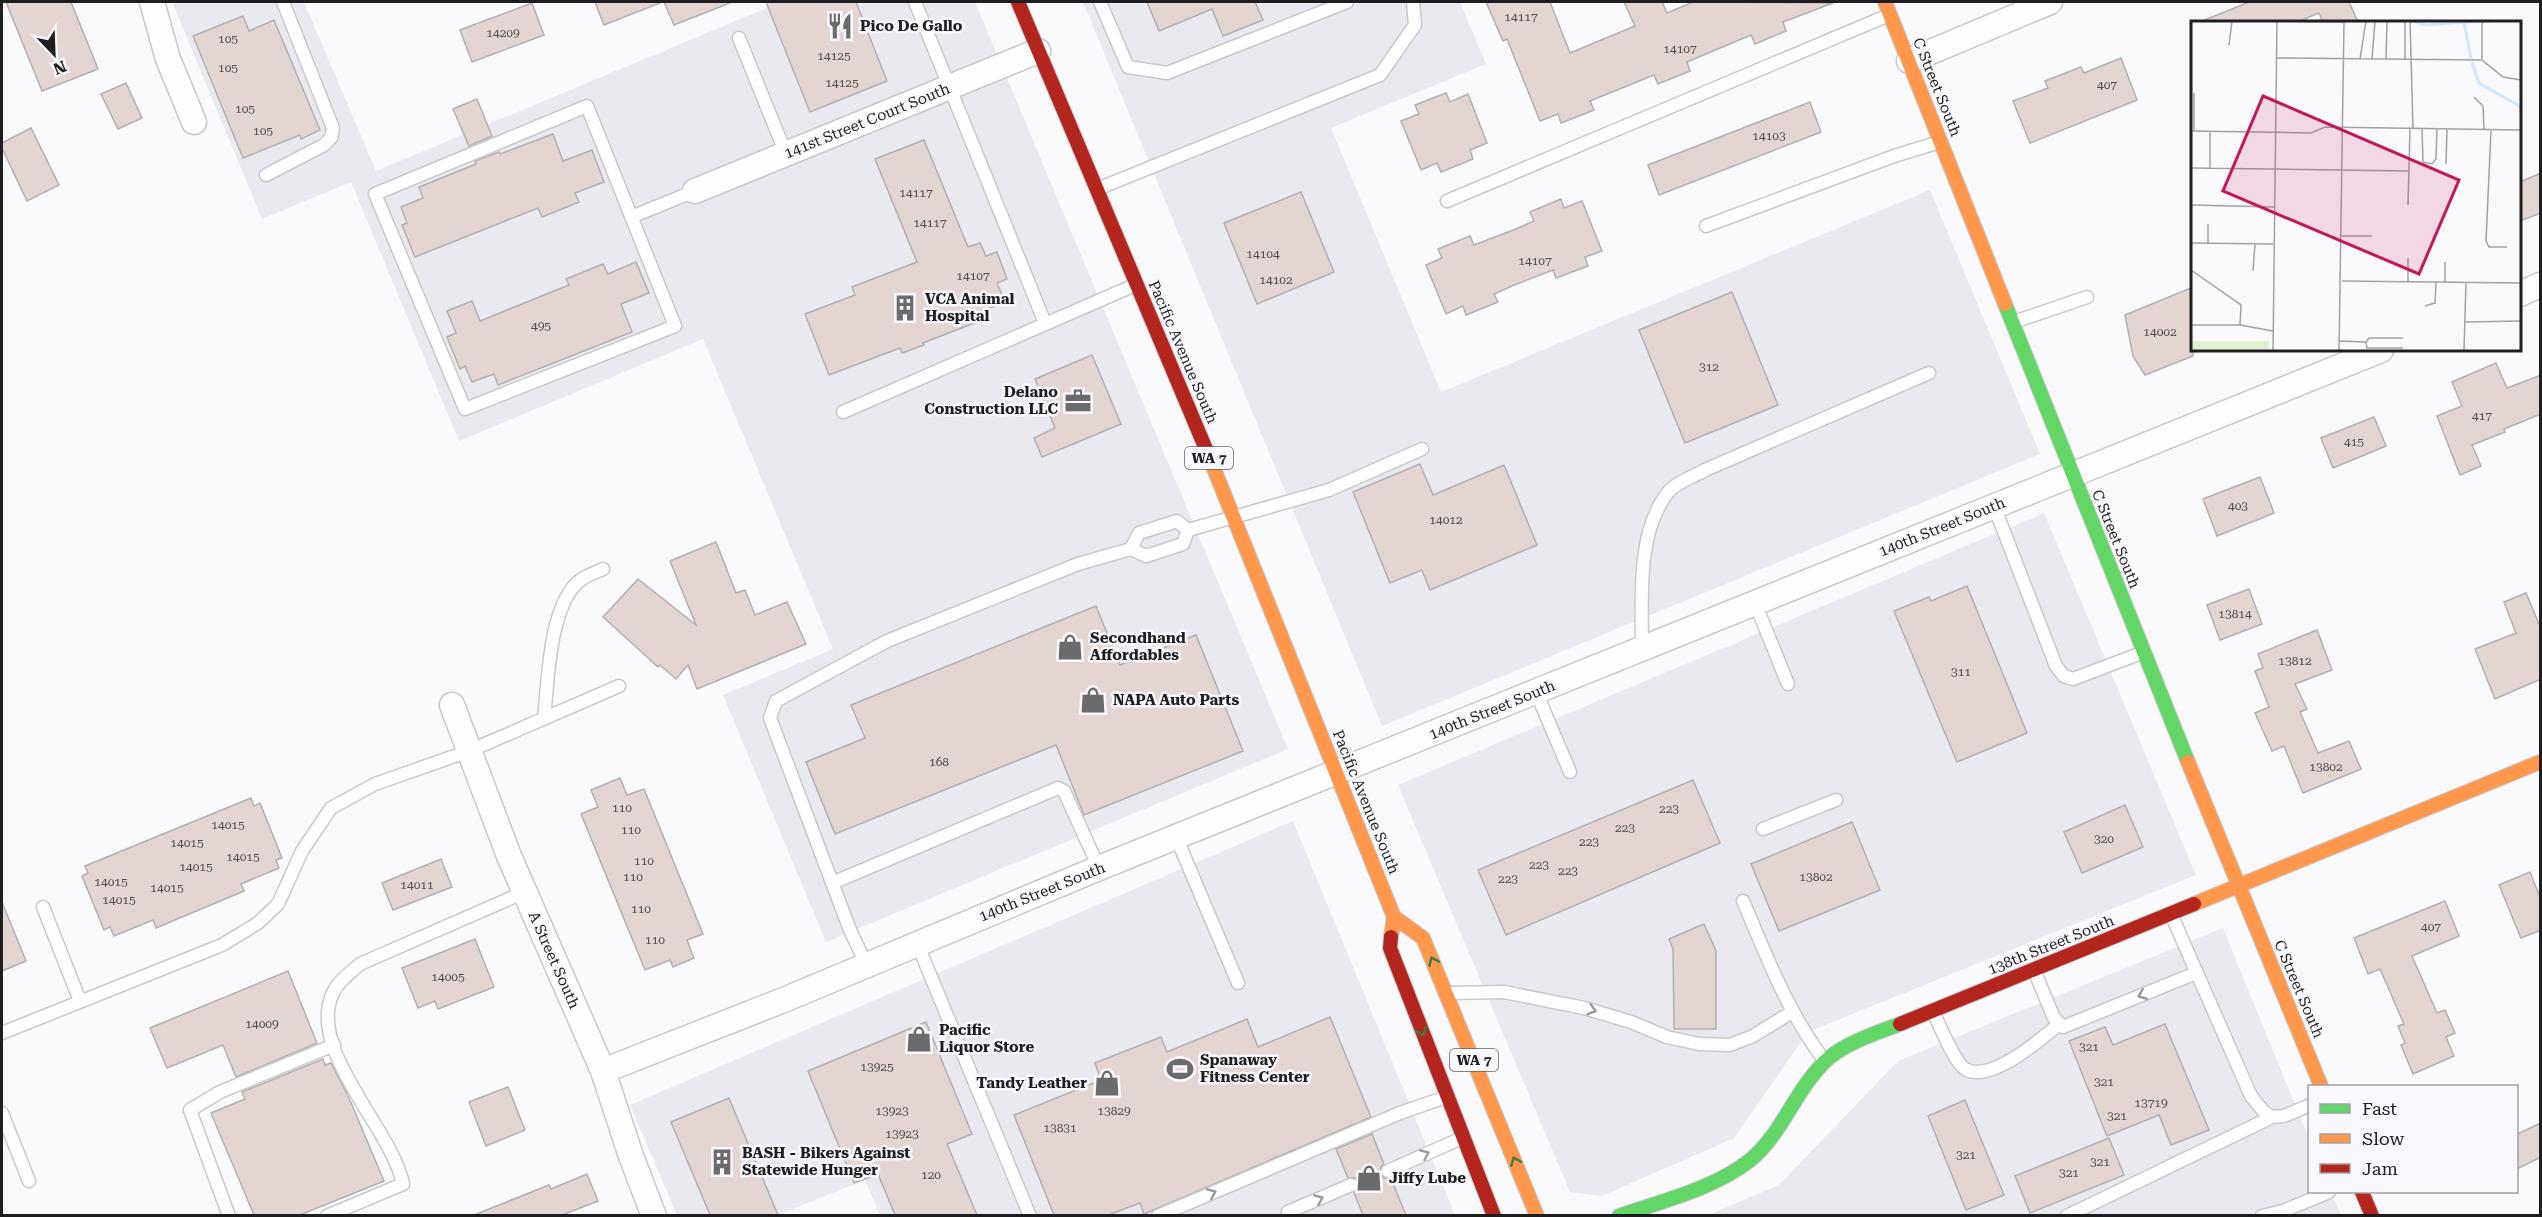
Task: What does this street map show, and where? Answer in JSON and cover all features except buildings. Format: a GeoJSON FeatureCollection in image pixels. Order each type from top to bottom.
{"type":"FeatureCollection","features":[{"type":"Feature","properties":{"kind":"street"},"geometry":{"type":"LineString","coordinates":[[152,2],[168,59],[194,122]]}},
{"type":"Feature","properties":{"kind":"street","name":"Pacific Avenue South"},"geometry":{"type":"LineString","coordinates":[[1018,2],[1234,516],[1394,917],[1390,948],[1462,1138],[1494,1215]]}},
{"type":"Feature","properties":{"kind":"street"},"geometry":{"type":"LineString","coordinates":[[1909,62],[2050,2]]}},
{"type":"Feature","properties":{"kind":"street","name":"C Street South"},"geometry":{"type":"LineString","coordinates":[[1887,8],[2237,885],[2321,1085]]}},
{"type":"Feature","properties":{"kind":"street","name":"141st Street Court South"},"geometry":{"type":"LineString","coordinates":[[695,191],[1038,51]]}},
{"type":"Feature","properties":{"kind":"street"},"geometry":{"type":"LineString","coordinates":[[2521,294],[2541,285]]}},
{"type":"Feature","properties":{"kind":"street","name":"140th Street South"},"geometry":{"type":"LineString","coordinates":[[603,1071],[2379,351]]}},
{"type":"Feature","properties":{"kind":"street","name":"A Street South"},"geometry":{"type":"LineString","coordinates":[[452,705],[525,892],[603,1071],[631,1156],[654,1215]]}},
{"type":"Feature","properties":{"kind":"street","name":"138th Street South"},"geometry":{"type":"LineString","coordinates":[[1619,1215],[1708,1182],[1750,1161],[1770,1139],[1806,1082],[1824,1061],[1846,1046],[2541,762]]}},
{"type":"Feature","properties":{"kind":"street","name":"WA 7"},"geometry":{"type":"LineString","coordinates":[[1394,917],[1423,938],[1537,1215]]}},
{"type":"Feature","properties":{"kind":"street"},"geometry":{"type":"LineString","coordinates":[[2363,1193],[2372,1215]]}},
{"type":"Feature","properties":{"kind":"lane"},"geometry":{"type":"LineString","coordinates":[[266,175],[324,145],[331,138],[333,128],[283,2]]}},
{"type":"Feature","properties":{"kind":"lane"},"geometry":{"type":"LineString","coordinates":[[915,2],[1045,323]]}},
{"type":"Feature","properties":{"kind":"lane"},"geometry":{"type":"LineString","coordinates":[[1100,2],[1128,67],[1167,73],[1347,2]]}},
{"type":"Feature","properties":{"kind":"lane"},"geometry":{"type":"LineString","coordinates":[[1096,190],[1380,75],[1415,25],[1413,2]]}},
{"type":"Feature","properties":{"kind":"lane"},"geometry":{"type":"LineString","coordinates":[[1447,201],[1887,8]]}},
{"type":"Feature","properties":{"kind":"lane"},"geometry":{"type":"LineString","coordinates":[[739,38],[786,154]]}},
{"type":"Feature","properties":{"kind":"lane"},"geometry":{"type":"LineString","coordinates":[[587,106],[631,218],[675,326],[465,409],[375,194],[587,106]]}},
{"type":"Feature","properties":{"kind":"lane"},"geometry":{"type":"LineString","coordinates":[[1706,226],[1894,156],[1941,142]]}},
{"type":"Feature","properties":{"kind":"lane"},"geometry":{"type":"LineString","coordinates":[[631,218],[695,191]]}},
{"type":"Feature","properties":{"kind":"lane"},"geometry":{"type":"LineString","coordinates":[[843,412],[1136,285]]}},
{"type":"Feature","properties":{"kind":"lane"},"geometry":{"type":"LineString","coordinates":[[2013,323],[2087,297]]}},
{"type":"Feature","properties":{"kind":"lane"},"geometry":{"type":"LineString","coordinates":[[1642,649],[1643,564],[1653,520],[1670,490],[1705,470],[1929,373]]}},
{"type":"Feature","properties":{"kind":"lane"},"geometry":{"type":"LineString","coordinates":[[1188,530],[1329,490],[1422,449]]}},
{"type":"Feature","properties":{"kind":"lane"},"geometry":{"type":"LineString","coordinates":[[1995,506],[2056,666],[2064,676],[2073,679],[2144,652]]}},
{"type":"Feature","properties":{"kind":"lane"},"geometry":{"type":"LineString","coordinates":[[1131,549],[1139,533],[1177,521],[1188,530]]}},
{"type":"Feature","properties":{"kind":"lane"},"geometry":{"type":"LineString","coordinates":[[866,964],[832,883],[770,718],[776,701],[887,641],[1078,564],[1131,549],[1146,556],[1183,544],[1188,530]]}},
{"type":"Feature","properties":{"kind":"lane"},"geometry":{"type":"LineString","coordinates":[[544,719],[555,625],[562,605],[580,580],[603,569]]}},
{"type":"Feature","properties":{"kind":"lane"},"geometry":{"type":"LineString","coordinates":[[1755,603],[1788,684]]}},
{"type":"Feature","properties":{"kind":"lane"},"geometry":{"type":"LineString","coordinates":[[2,1033],[222,945],[258,923],[278,904],[302,851],[331,808],[375,784],[469,751],[619,686]]}},
{"type":"Feature","properties":{"kind":"lane"},"geometry":{"type":"LineString","coordinates":[[1536,692],[1570,772]]}},
{"type":"Feature","properties":{"kind":"lane"},"geometry":{"type":"LineString","coordinates":[[832,883],[1058,788],[1064,790],[1099,868]]}},
{"type":"Feature","properties":{"kind":"lane"},"geometry":{"type":"LineString","coordinates":[[1763,829],[1836,800]]}},
{"type":"Feature","properties":{"kind":"lane"},"geometry":{"type":"LineString","coordinates":[[1177,839],[1238,983]]}},
{"type":"Feature","properties":{"kind":"lane"},"geometry":{"type":"LineString","coordinates":[[327,1215],[404,1184],[380,1134],[340,1064],[327,1016],[332,993],[360,964],[525,892]]}},
{"type":"Feature","properties":{"kind":"lane"},"geometry":{"type":"LineString","coordinates":[[1743,901],[1792,1012],[1802,1031],[1824,1061]]}},
{"type":"Feature","properties":{"kind":"lane"},"geometry":{"type":"LineString","coordinates":[[43,907],[80,1001]]}},
{"type":"Feature","properties":{"kind":"lane"},"geometry":{"type":"LineString","coordinates":[[2171,914],[2251,1095],[2264,1112],[2272,1117]]}},
{"type":"Feature","properties":{"kind":"lane"},"geometry":{"type":"LineString","coordinates":[[917,943],[1030,1215]]}},
{"type":"Feature","properties":{"kind":"lane"},"geometry":{"type":"LineString","coordinates":[[2034,969],[2058,1024],[2063,1027],[2196,973]]}},
{"type":"Feature","properties":{"kind":"lane"},"geometry":{"type":"LineString","coordinates":[[1447,993],[1504,992],[1535,998],[1584,1008],[1631,1022],[1668,1037],[1699,1044],[1730,1045],[1753,1036],[1792,1012]]}},
{"type":"Feature","properties":{"kind":"lane"},"geometry":{"type":"LineString","coordinates":[[1933,1010],[1959,1061],[1965,1069],[1974,1071],[2007,1062],[2024,1052],[2058,1024]]}},
{"type":"Feature","properties":{"kind":"lane"},"geometry":{"type":"LineString","coordinates":[[229,1215],[190,1110],[220,1092],[334,1045]]}},
{"type":"Feature","properties":{"kind":"lane"},"geometry":{"type":"LineString","coordinates":[[1158,1215],[1400,1113],[1447,1096]]}},
{"type":"Feature","properties":{"kind":"lane"},"geometry":{"type":"LineString","coordinates":[[2067,1215],[2272,1117],[2284,1116],[2308,1106]]}},
{"type":"Feature","properties":{"kind":"lane"},"geometry":{"type":"LineString","coordinates":[[2,1113],[28,1181]]}},
{"type":"Feature","properties":{"kind":"lane"},"geometry":{"type":"LineString","coordinates":[[1388,1171],[1462,1138]]}},
{"type":"Feature","properties":{"kind":"lane"},"geometry":{"type":"LineString","coordinates":[[1289,1214],[1351,1185]]}},
{"type":"Feature","properties":{"kind":"lane"},"geometry":{"type":"LineString","coordinates":[[2262,1215],[2283,1211],[2324,1193]]}},
{"type":"Feature","properties":{"kind":"shaded area"},"geometry":{"type":"Polygon","coordinates":[[[180,2],[304,2],[376,171],[781,2],[975,2],[1288,749],[826,942],[723,695],[833,649],[703,339],[459,441],[351,182],[262,219],[173,4],[180,2]]]}},
{"type":"Feature","properties":{"kind":"shaded area"},"geometry":{"type":"Polygon","coordinates":[[[1083,2],[1460,2],[1486,64],[1331,128],[1441,392],[1930,190],[2040,454],[1382,726],[1083,2]]]}},
{"type":"Feature","properties":{"kind":"shaded area"},"geometry":{"type":"Polygon","coordinates":[[[2044,513],[2196,875],[1808,1032],[1734,1138],[1602,1196],[1570,1192],[1398,785],[2044,513]]]}},
{"type":"Feature","properties":{"kind":"shaded area"},"geometry":{"type":"Polygon","coordinates":[[[1293,821],[1455,1215],[880,1215],[865,1180],[778,1215],[677,1215],[630,1105],[1293,821]]]}},
{"type":"Feature","properties":{"kind":"shaded area"},"geometry":{"type":"Polygon","coordinates":[[[2223,928],[2308,1137],[2308,1193],[2331,1193],[2341,1215],[1706,1216],[1779,1185],[1898,1061],[2223,928]]]}},
{"type":"Feature","properties":{"kind":"traffic: fast"},"geometry":{"type":"LineString","coordinates":[[2005,304],[2188,762]]}},
{"type":"Feature","properties":{"kind":"traffic: fast"},"geometry":{"type":"LineString","coordinates":[[1619,1216],[1703,1187],[1735,1171],[1761,1150],[1772,1137],[1808,1082],[1830,1057],[1855,1042],[1900,1024]]}},
{"type":"Feature","properties":{"kind":"traffic: slow"},"geometry":{"type":"LineString","coordinates":[[1885,2],[2005,304]]}},
{"type":"Feature","properties":{"kind":"traffic: slow"},"geometry":{"type":"LineString","coordinates":[[1208,454],[1394,917],[1391,937]]}},
{"type":"Feature","properties":{"kind":"traffic: slow"},"geometry":{"type":"LineString","coordinates":[[2188,762],[2321,1085]]}},
{"type":"Feature","properties":{"kind":"traffic: slow"},"geometry":{"type":"LineString","coordinates":[[2194,904],[2540,762]]}},
{"type":"Feature","properties":{"kind":"traffic: slow"},"geometry":{"type":"LineString","coordinates":[[1394,917],[1423,938],[1537,1216]]}},
{"type":"Feature","properties":{"kind":"traffic: jam"},"geometry":{"type":"LineString","coordinates":[[1018,2],[1208,454]]}},
{"type":"Feature","properties":{"kind":"traffic: jam"},"geometry":{"type":"LineString","coordinates":[[1900,1024],[2194,904]]}},
{"type":"Feature","properties":{"kind":"traffic: jam"},"geometry":{"type":"LineString","coordinates":[[1391,937],[1390,948],[1494,1216]]}},
{"type":"Feature","properties":{"kind":"traffic: jam"},"geometry":{"type":"LineString","coordinates":[[2362,1193],[2372,1216]]}},
{"type":"Feature","properties":{"kind":"place","name":"Pico De Gallo"},"geometry":{"type":"Point","coordinates":[840,26]}},
{"type":"Feature","properties":{"kind":"place","name":"VCA Animal Hospital"},"geometry":{"type":"Point","coordinates":[905,308]}},
{"type":"Feature","properties":{"kind":"place","name":"Delano Construction LLC"},"geometry":{"type":"Point","coordinates":[1078,401]}},
{"type":"Feature","properties":{"kind":"place","name":"Secondhand Affordables"},"geometry":{"type":"Point","coordinates":[1070,647]}},
{"type":"Feature","properties":{"kind":"place","name":"NAPA Auto Parts"},"geometry":{"type":"Point","coordinates":[1093,700]}},
{"type":"Feature","properties":{"kind":"place","name":"Pacific Liquor Store"},"geometry":{"type":"Point","coordinates":[919,1039]}},
{"type":"Feature","properties":{"kind":"place","name":"Spanaway Fitness Center"},"geometry":{"type":"Point","coordinates":[1180,1069]}},
{"type":"Feature","properties":{"kind":"place","name":"Tandy Leather"},"geometry":{"type":"Point","coordinates":[1107,1083]}},
{"type":"Feature","properties":{"kind":"place","name":"BASH - Bikers Against Statewide Hunger"},"geometry":{"type":"Point","coordinates":[722,1162]}},
{"type":"Feature","properties":{"kind":"place","name":"Jiffy Lube"},"geometry":{"type":"Point","coordinates":[1369,1178]}}]}
